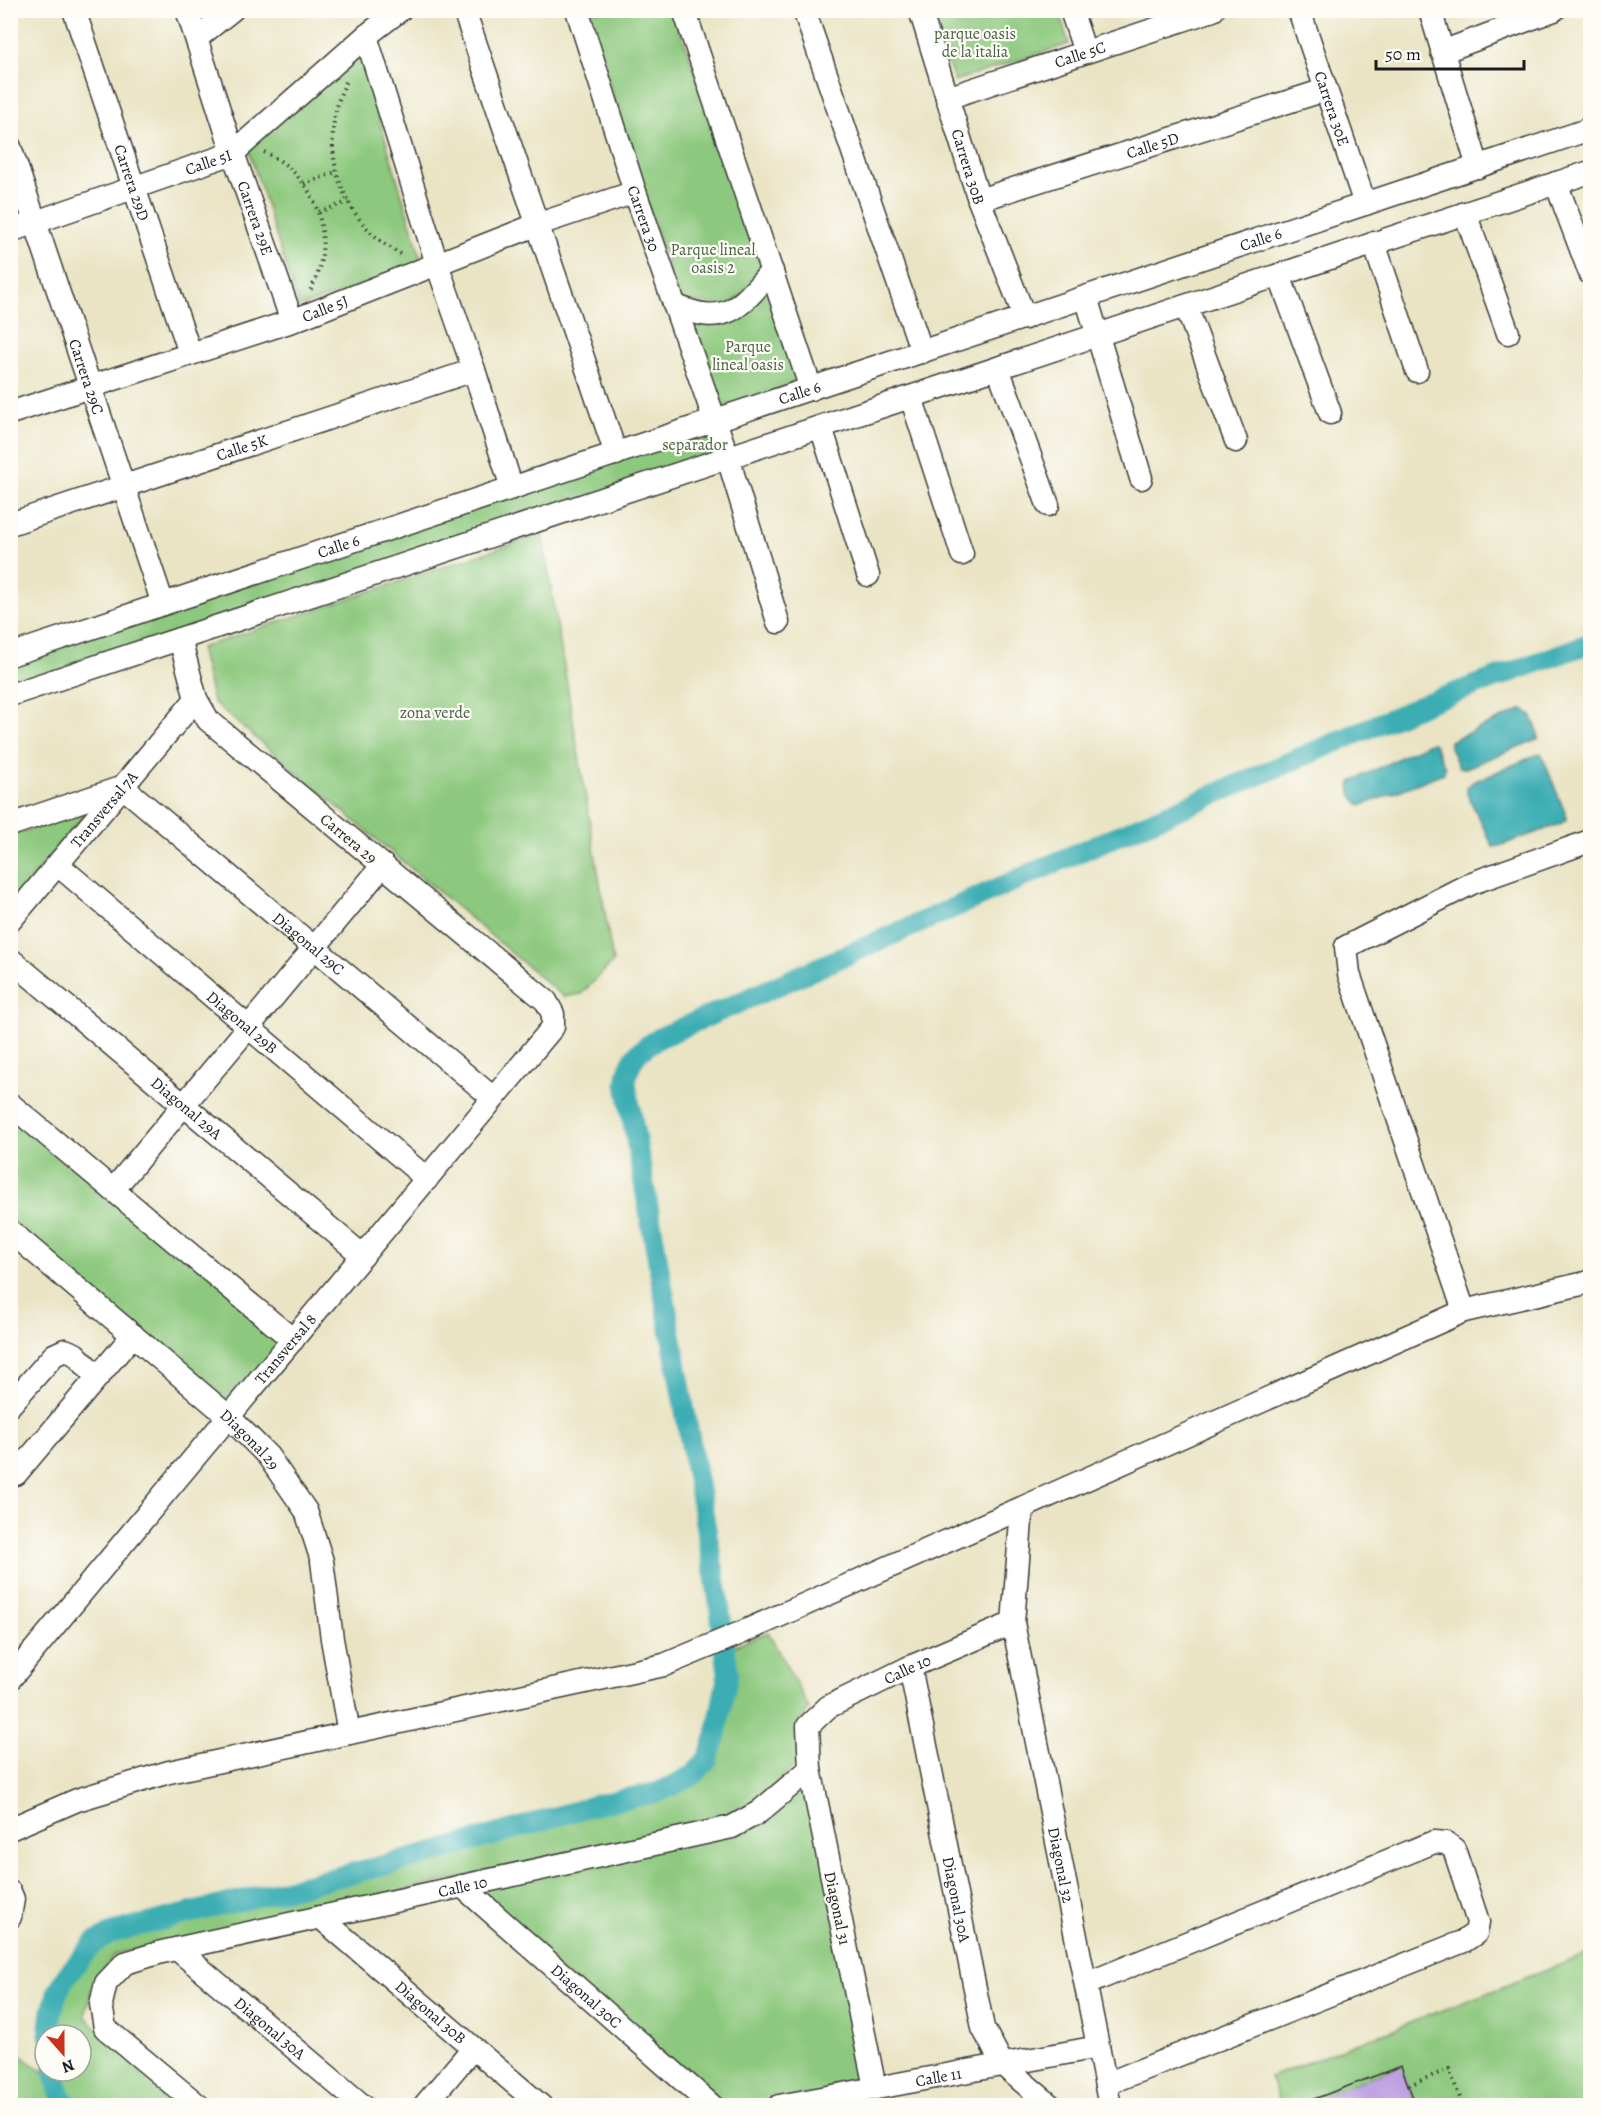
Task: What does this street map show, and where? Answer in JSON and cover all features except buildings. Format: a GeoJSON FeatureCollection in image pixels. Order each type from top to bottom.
{"type":"FeatureCollection","features":[{"type":"Feature","properties":{"kind":"street","name":"Carrera 29D"},"geometry":{"type":"LineString","coordinates":[[74,10],[190,353]]}},
{"type":"Feature","properties":{"kind":"street","name":"Carrera 29E"},"geometry":{"type":"LineString","coordinates":[[188,10],[233,153],[292,321]]}},
{"type":"Feature","properties":{"kind":"street"},"geometry":{"type":"LineString","coordinates":[[197,38],[232,10]]}},
{"type":"Feature","properties":{"kind":"street","name":"Calle 5I"},"geometry":{"type":"LineString","coordinates":[[10,231],[233,153],[366,36],[400,10]]}},
{"type":"Feature","properties":{"kind":"street"},"geometry":{"type":"LineString","coordinates":[[464,10],[616,454]]}},
{"type":"Feature","properties":{"kind":"street","name":"Carrera 30"},"geometry":{"type":"LineString","coordinates":[[577,10],[635,192],[728,458],[778,622]]}},
{"type":"Feature","properties":{"kind":"street"},"geometry":{"type":"LineString","coordinates":[[684,10],[812,389]]}},
{"type":"Feature","properties":{"kind":"street"},"geometry":{"type":"LineString","coordinates":[[804,10],[922,352]]}},
{"type":"Feature","properties":{"kind":"street","name":"Carrera 30B"},"geometry":{"type":"LineString","coordinates":[[920,10],[979,200],[1025,318]]}},
{"type":"Feature","properties":{"kind":"street"},"geometry":{"type":"LineString","coordinates":[[1071,10],[1085,52]]}},
{"type":"Feature","properties":{"kind":"street","name":"Calle 5C"},"geometry":{"type":"LineString","coordinates":[[947,98],[1085,52],[1186,15],[1213,10]]}},
{"type":"Feature","properties":{"kind":"street","name":"Carrera 30E"},"geometry":{"type":"LineString","coordinates":[[1299,10],[1365,204]]}},
{"type":"Feature","properties":{"kind":"street"},"geometry":{"type":"LineString","coordinates":[[1430,10],[1478,167]]}},
{"type":"Feature","properties":{"kind":"street"},"geometry":{"type":"LineString","coordinates":[[1442,52],[1554,10]]}},
{"type":"Feature","properties":{"kind":"street"},"geometry":{"type":"LineString","coordinates":[[366,36],[437,264],[512,488]]}},
{"type":"Feature","properties":{"kind":"street","name":"Calle 5D"},"geometry":{"type":"LineString","coordinates":[[979,200],[1326,90]]}},
{"type":"Feature","properties":{"kind":"street","name":"Calle 6"},"geometry":{"type":"LineString","coordinates":[[10,655],[1590,129]]}},
{"type":"Feature","properties":{"kind":"street","name":"Carrera 29C"},"geometry":{"type":"LineString","coordinates":[[10,147],[163,604]]}},
{"type":"Feature","properties":{"kind":"street"},"geometry":{"type":"LineString","coordinates":[[10,695],[1590,172]]}},
{"type":"Feature","properties":{"kind":"street"},"geometry":{"type":"LineString","coordinates":[[1556,183],[1590,273]]}},
{"type":"Feature","properties":{"kind":"street","name":"Calle 5J"},"geometry":{"type":"LineString","coordinates":[[10,413],[292,321],[536,225],[635,192]]}},
{"type":"Feature","properties":{"kind":"street"},"geometry":{"type":"LineString","coordinates":[[1465,213],[1508,333]]}},
{"type":"Feature","properties":{"kind":"street"},"geometry":{"type":"LineString","coordinates":[[1374,243],[1417,371]]}},
{"type":"Feature","properties":{"kind":"street"},"geometry":{"type":"LineString","coordinates":[[674,304],[702,315],[721,315],[733,310],[744,301],[772,271]]}},
{"type":"Feature","properties":{"kind":"street"},"geometry":{"type":"LineString","coordinates":[[1279,275],[1330,413]]}},
{"type":"Feature","properties":{"kind":"street"},"geometry":{"type":"LineString","coordinates":[[1086,297],[1141,478]]}},
{"type":"Feature","properties":{"kind":"street"},"geometry":{"type":"LineString","coordinates":[[1186,306],[1236,441]]}},
{"type":"Feature","properties":{"kind":"street"},"geometry":{"type":"LineString","coordinates":[[998,368],[1048,505]]}},
{"type":"Feature","properties":{"kind":"street","name":"Calle 5K"},"geometry":{"type":"LineString","coordinates":[[10,524],[474,370]]}},
{"type":"Feature","properties":{"kind":"street"},"geometry":{"type":"LineString","coordinates":[[911,397],[962,554]]}},
{"type":"Feature","properties":{"kind":"street"},"geometry":{"type":"LineString","coordinates":[[821,427],[868,575]]}},
{"type":"Feature","properties":{"kind":"street","name":"Carrera 29"},"geometry":{"type":"LineString","coordinates":[[180,639],[196,699],[208,720],[546,1001],[553,1014]]}},
{"type":"Feature","properties":{"kind":"street","name":"Transversal 7A"},"geometry":{"type":"LineString","coordinates":[[10,921],[196,699]]}},
{"type":"Feature","properties":{"kind":"street"},"geometry":{"type":"LineString","coordinates":[[10,825],[123,787]]}},
{"type":"Feature","properties":{"kind":"street","name":"Diagonal 29C"},"geometry":{"type":"LineString","coordinates":[[123,787],[493,1098]]}},
{"type":"Feature","properties":{"kind":"street"},"geometry":{"type":"LineString","coordinates":[[1464,1311],[1349,974],[1346,947],[1472,884],[1590,841]]}},
{"type":"Feature","properties":{"kind":"street","name":"Diagonal 29B"},"geometry":{"type":"LineString","coordinates":[[58,865],[427,1179]]}},
{"type":"Feature","properties":{"kind":"street"},"geometry":{"type":"LineString","coordinates":[[113,1190],[383,865]]}},
{"type":"Feature","properties":{"kind":"street","name":"Diagonal 29A"},"geometry":{"type":"LineString","coordinates":[[10,959],[363,1256]]}},
{"type":"Feature","properties":{"kind":"street","name":"Transversal 8"},"geometry":{"type":"LineString","coordinates":[[10,1679],[553,1027],[553,1014]]}},
{"type":"Feature","properties":{"kind":"street"},"geometry":{"type":"LineString","coordinates":[[10,1104],[293,1340]]}},
{"type":"Feature","properties":{"kind":"street","name":"Diagonal 29"},"geometry":{"type":"LineString","coordinates":[[14,1241],[133,1335],[230,1417],[268,1455],[306,1511],[322,1561],[332,1639],[349,1733]]}},
{"type":"Feature","properties":{"kind":"street"},"geometry":{"type":"LineString","coordinates":[[10,1829],[77,1800],[169,1772],[663,1665],[696,1653],[1464,1311],[1590,1281]]}},
{"type":"Feature","properties":{"kind":"street"},"geometry":{"type":"LineString","coordinates":[[16,1474],[133,1335]]}},
{"type":"Feature","properties":{"kind":"street"},"geometry":{"type":"LineString","coordinates":[[10,1405],[54,1355],[65,1350],[75,1354],[98,1377]]}},
{"type":"Feature","properties":{"kind":"street","name":"Diagonal 32"},"geometry":{"type":"LineString","coordinates":[[1022,1508],[1013,1623],[1108,2095]]}},
{"type":"Feature","properties":{"kind":"street","name":"Calle 10"},"geometry":{"type":"LineString","coordinates":[[808,1726],[828,1707],[910,1667],[1013,1623]]}},
{"type":"Feature","properties":{"kind":"street","name":"Diagonal 30A"},"geometry":{"type":"LineString","coordinates":[[910,1667],[983,2028],[1003,2065],[1051,2106]]}},
{"type":"Feature","properties":{"kind":"street","name":"Diagonal 31"},"geometry":{"type":"LineString","coordinates":[[808,1726],[810,1769],[868,2095]]}},
{"type":"Feature","properties":{"kind":"street","name":"Calle 10"},"geometry":{"type":"LineString","coordinates":[[199,2106],[105,2028],[101,2004],[106,1983],[125,1963],[177,1948],[732,1827],[759,1812],[810,1769]]}},
{"type":"Feature","properties":{"kind":"street"},"geometry":{"type":"LineString","coordinates":[[1086,1983],[1434,1842],[1446,1843],[1454,1849],[1478,1922],[1476,1933],[1464,1941],[1108,2095]]}},
{"type":"Feature","properties":{"kind":"street","name":"Diagonal 30C"},"geometry":{"type":"LineString","coordinates":[[462,1886],[712,2106]]}},
{"type":"Feature","properties":{"kind":"street"},"geometry":{"type":"LineString","coordinates":[[10,1892],[13,1899],[10,1917]]}},
{"type":"Feature","properties":{"kind":"street","name":"Diagonal 30B"},"geometry":{"type":"LineString","coordinates":[[320,1917],[541,2106]]}},
{"type":"Feature","properties":{"kind":"street","name":"Diagonal 30A"},"geometry":{"type":"LineString","coordinates":[[177,1948],[363,2106]]}},
{"type":"Feature","properties":{"kind":"street","name":"Calle 11"},"geometry":{"type":"LineString","coordinates":[[779,2106],[868,2095],[1098,2047]]}},
{"type":"Feature","properties":{"kind":"street"},"geometry":{"type":"LineString","coordinates":[[424,2106],[473,2048]]}},
{"type":"Feature","properties":{"kind":"path"},"geometry":{"type":"LineString","coordinates":[[348,78],[337,103],[333,125],[332,148],[336,172],[348,202],[368,229],[389,247],[411,259]]}},
{"type":"Feature","properties":{"kind":"path"},"geometry":{"type":"LineString","coordinates":[[259,150],[281,162],[304,184],[319,212],[323,233],[323,251],[316,279],[308,295]]}},
{"type":"Feature","properties":{"kind":"path"},"geometry":{"type":"LineString","coordinates":[[304,184],[336,172]]}},
{"type":"Feature","properties":{"kind":"path"},"geometry":{"type":"LineString","coordinates":[[319,212],[348,202]]}},
{"type":"Feature","properties":{"kind":"path"},"geometry":{"type":"LineString","coordinates":[[1409,2085],[1449,2070],[1463,2106]]}},
{"type":"Feature","properties":{"kind":"path"},"geometry":{"type":"LineString","coordinates":[[1578,2106],[1590,2101]]}},
{"type":"Feature","properties":{"kind":"green space","name":"Parque lineal oasis 2"},"geometry":{"type":"Polygon","coordinates":[[[586,11],[673,11],[767,268],[729,306],[678,300],[586,11]]]}},
{"type":"Feature","properties":{"kind":"green space","name":"parque oasis de la italia"},"geometry":{"type":"Polygon","coordinates":[[[932,11],[1059,11],[1069,44],[954,81],[932,11]]]}},
{"type":"Feature","properties":{"kind":"green space"},"geometry":{"type":"Polygon","coordinates":[[[360,55],[423,265],[299,307],[248,148],[360,55]]]}},
{"type":"Feature","properties":{"kind":"green space","name":"Parque lineal oasis"},"geometry":{"type":"Polygon","coordinates":[[[771,278],[806,385],[715,409],[681,312],[703,321],[771,278]]]}},
{"type":"Feature","properties":{"kind":"green space","name":"separador"},"geometry":{"type":"Polygon","coordinates":[[[713,413],[728,458],[11,695],[10,655],[713,413]]]}},
{"type":"Feature","properties":{"kind":"green space","name":"zona verde"},"geometry":{"type":"Polygon","coordinates":[[[542,534],[613,962],[581,994],[564,997],[213,702],[200,648],[542,534]]]}},
{"type":"Feature","properties":{"kind":"green space"},"geometry":{"type":"Polygon","coordinates":[[[88,810],[11,903],[11,836],[88,810]]]}},
{"type":"Feature","properties":{"kind":"green space"},"geometry":{"type":"Polygon","coordinates":[[[10,1109],[293,1340],[229,1417],[11,1231],[10,1109]]]}},
{"type":"Feature","properties":{"kind":"green space"},"geometry":{"type":"Polygon","coordinates":[[[768,1632],[809,1708],[805,1714],[800,1760],[766,1794],[721,1821],[115,1954],[93,1984],[85,2016],[92,2023],[52,2023],[58,1993],[67,1975],[94,1943],[117,1932],[425,1859],[599,1805],[658,1793],[695,1776],[712,1760],[720,1740],[733,1675],[730,1648],[768,1632]]]}},
{"type":"Feature","properties":{"kind":"green space"},"geometry":{"type":"Polygon","coordinates":[[[810,1769],[875,2088],[857,2092],[873,2105],[712,2105],[462,1886],[732,1827],[810,1769]]]}},
{"type":"Feature","properties":{"kind":"green space"},"geometry":{"type":"Polygon","coordinates":[[[1590,1953],[1590,2105],[1416,2105],[1400,2066],[1299,2105],[1281,2105],[1270,2077],[1590,1953]]]}},
{"type":"Feature","properties":{"kind":"green space"},"geometry":{"type":"Polygon","coordinates":[[[93,2024],[188,2105],[69,2105],[61,2095],[57,2083],[93,2083],[93,2024]]]}},
{"type":"Feature","properties":{"kind":"green space"},"geometry":{"type":"Polygon","coordinates":[[[20,2054],[33,2064],[33,2083],[57,2083],[60,2096],[67,2105],[14,2105],[10,2056],[20,2054]]]}},
{"type":"Feature","properties":{"kind":"water"},"geometry":{"type":"Polygon","coordinates":[[[1523,709],[1534,722],[1538,739],[1466,768],[1459,768],[1450,747],[1450,741],[1523,709]]]}},
{"type":"Feature","properties":{"kind":"water"},"geometry":{"type":"Polygon","coordinates":[[[1431,742],[1445,767],[1444,773],[1366,804],[1361,805],[1353,797],[1350,787],[1352,781],[1431,742]]]}},
{"type":"Feature","properties":{"kind":"water"},"geometry":{"type":"Polygon","coordinates":[[[1541,753],[1566,820],[1493,847],[1467,794],[1467,787],[1473,782],[1541,753]]]}},
{"type":"Feature","properties":{"kind":"waterway"},"geometry":{"type":"LineString","coordinates":[[50,2023],[57,1993],[67,1975],[94,1943],[117,1931],[426,1855],[599,1804],[659,1792],[694,1775],[708,1758],[716,1735],[728,1673],[718,1595],[626,1084],[629,1068],[640,1051],[659,1038],[1098,844],[1430,702],[1590,643]]}},
{"type":"Feature","properties":{"kind":"waterway"},"geometry":{"type":"LineString","coordinates":[[57,2083],[61,2096],[68,2106]]}}]}
